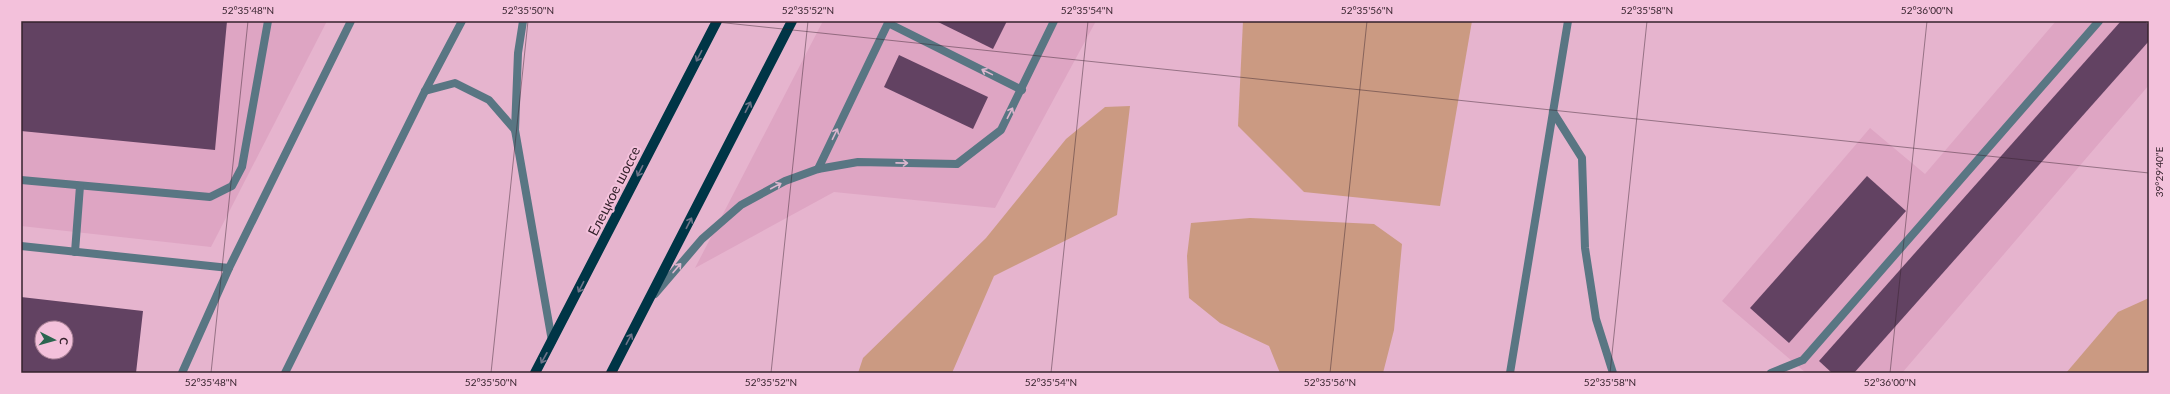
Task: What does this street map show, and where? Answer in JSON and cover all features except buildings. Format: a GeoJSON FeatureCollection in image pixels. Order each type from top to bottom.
{"type":"FeatureCollection","features":[{"type":"Feature","properties":{"kind":"main road","name":"Елецкое шоссе"},"geometry":{"type":"LineString","coordinates":[[535,373],[552,343],[717,21]]}},
{"type":"Feature","properties":{"kind":"main road"},"geometry":{"type":"LineString","coordinates":[[611,373],[792,21]]}},
{"type":"Feature","properties":{"kind":"street"},"geometry":{"type":"LineString","coordinates":[[21,180],[210,197],[232,186],[242,167],[268,21]]}},
{"type":"Feature","properties":{"kind":"street"},"geometry":{"type":"LineString","coordinates":[[182,373],[229,268],[351,21]]}},
{"type":"Feature","properties":{"kind":"street"},"geometry":{"type":"LineString","coordinates":[[285,373],[425,91],[462,21]]}},
{"type":"Feature","properties":{"kind":"street"},"geometry":{"type":"LineString","coordinates":[[523,21],[518,53],[515,130],[552,343]]}},
{"type":"Feature","properties":{"kind":"street"},"geometry":{"type":"LineString","coordinates":[[651,297],[702,239],[741,205],[785,181],[818,169],[858,162],[958,164],[1001,130],[1022,90],[1054,21]]}},
{"type":"Feature","properties":{"kind":"street"},"geometry":{"type":"LineString","coordinates":[[1510,373],[1568,21]]}},
{"type":"Feature","properties":{"kind":"street"},"geometry":{"type":"LineString","coordinates":[[1772,373],[1803,360],[2099,21]]}},
{"type":"Feature","properties":{"kind":"street"},"geometry":{"type":"LineString","coordinates":[[818,169],[889,22],[1022,90]]}},
{"type":"Feature","properties":{"kind":"street"},"geometry":{"type":"LineString","coordinates":[[425,91],[455,83],[489,100],[515,130]]}},
{"type":"Feature","properties":{"kind":"street"},"geometry":{"type":"LineString","coordinates":[[1553,112],[1582,158],[1585,248],[1596,319],[1613,373]]}},
{"type":"Feature","properties":{"kind":"street"},"geometry":{"type":"LineString","coordinates":[[75,252],[80,186]]}},
{"type":"Feature","properties":{"kind":"street"},"geometry":{"type":"LineString","coordinates":[[21,246],[229,268]]}},
{"type":"Feature","properties":{"kind":"shaded area"},"geometry":{"type":"Polygon","coordinates":[[[21,21],[327,21],[211,247],[21,226],[21,21]]]}},
{"type":"Feature","properties":{"kind":"shaded area"},"geometry":{"type":"Polygon","coordinates":[[[823,21],[1096,21],[995,208],[834,192],[695,268],[823,21]]]}},
{"type":"Feature","properties":{"kind":"shaded area"},"geometry":{"type":"Polygon","coordinates":[[[1243,21],[1472,21],[1440,206],[1304,192],[1238,126],[1243,21]]]}},
{"type":"Feature","properties":{"kind":"shaded area"},"geometry":{"type":"Polygon","coordinates":[[[2056,21],[2149,21],[2149,85],[1902,373],[1806,373],[1722,301],[1870,128],[1925,174],[2056,21]]]}},
{"type":"Feature","properties":{"kind":"shaded area"},"geometry":{"type":"Polygon","coordinates":[[[1130,106],[1117,215],[994,276],[952,373],[858,373],[863,358],[986,238],[1066,139],[1105,107],[1130,106]]]}},
{"type":"Feature","properties":{"kind":"shaded area"},"geometry":{"type":"Polygon","coordinates":[[[1250,218],[1374,224],[1402,244],[1394,330],[1383,373],[1280,373],[1269,346],[1220,323],[1189,298],[1187,256],[1191,223],[1250,218]]]}},
{"type":"Feature","properties":{"kind":"shaded area"},"geometry":{"type":"Polygon","coordinates":[[[2149,298],[2149,373],[2066,373],[2118,312],[2149,298]]]}}]}
